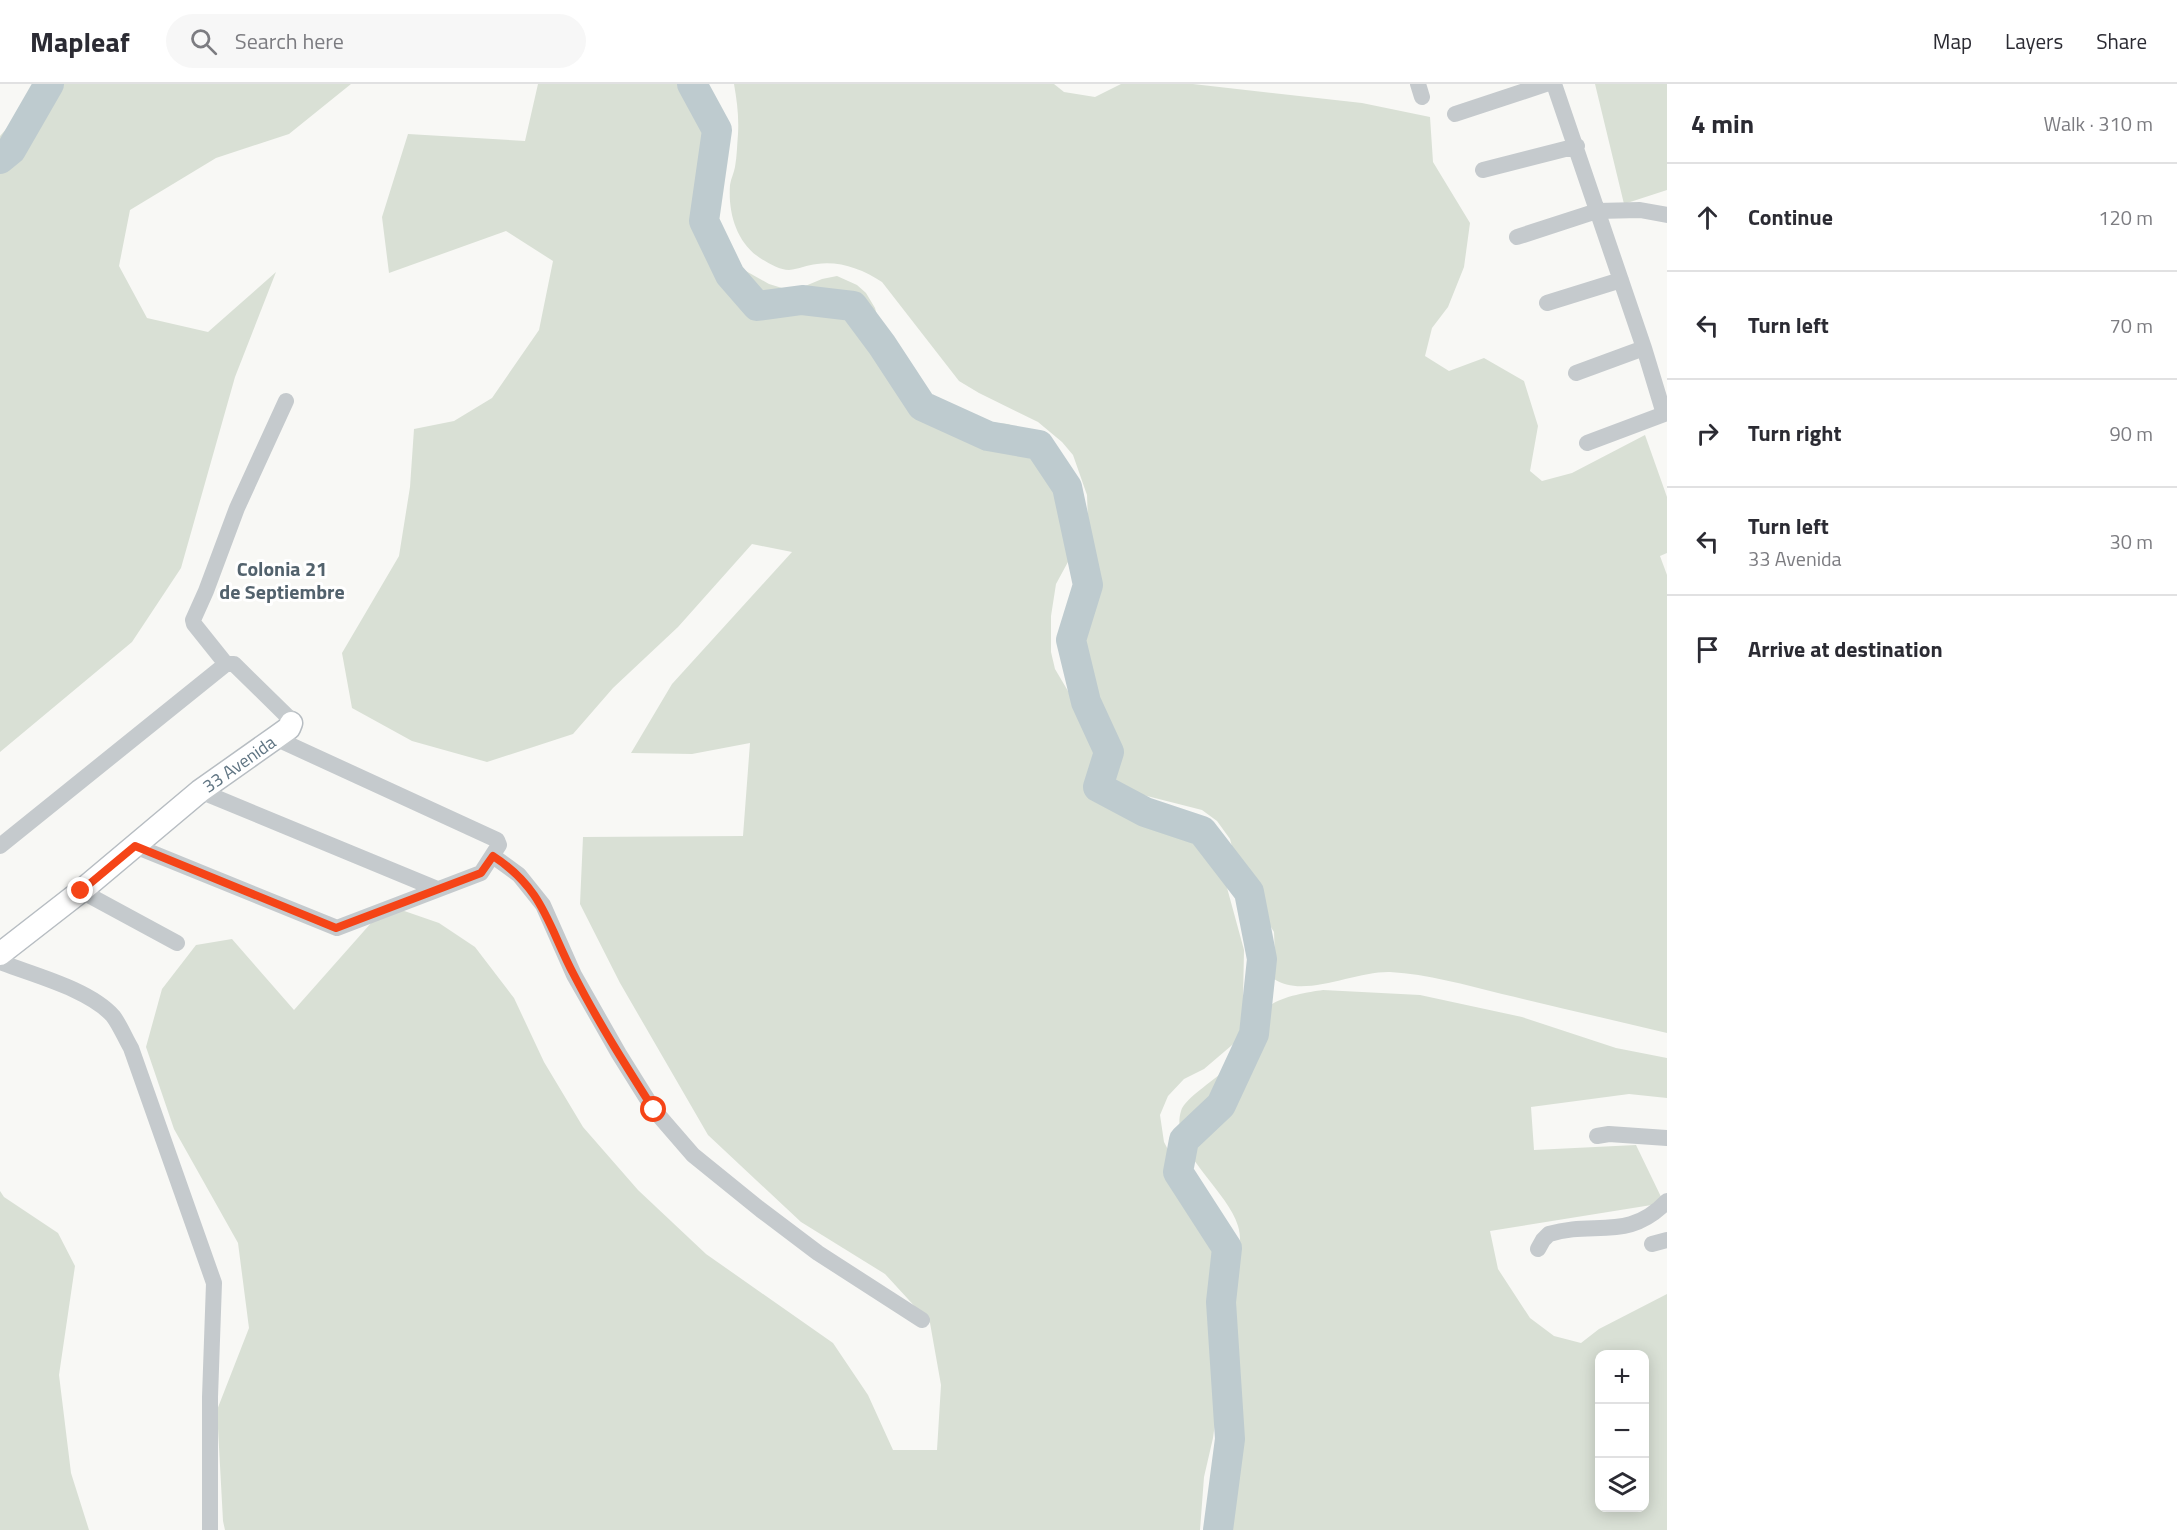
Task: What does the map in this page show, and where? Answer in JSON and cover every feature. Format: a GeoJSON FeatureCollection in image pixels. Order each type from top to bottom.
{"type":"FeatureCollection","features":[{"type":"Feature","properties":{"kind":"street"},"geometry":{"type":"LineString","coordinates":[[1455,114],[1546,84]]}},
{"type":"Feature","properties":{"kind":"street"},"geometry":{"type":"LineString","coordinates":[[1554,84],[1665,414],[1587,442]]}},
{"type":"Feature","properties":{"kind":"street"},"geometry":{"type":"LineString","coordinates":[[1483,170],[1576,146]]}},
{"type":"Feature","properties":{"kind":"street"},"geometry":{"type":"LineString","coordinates":[[1517,237],[1597,211],[1640,210],[1667,215]]}},
{"type":"Feature","properties":{"kind":"street"},"geometry":{"type":"LineString","coordinates":[[1547,303],[1621,280]]}},
{"type":"Feature","properties":{"kind":"street"},"geometry":{"type":"LineString","coordinates":[[1576,373],[1644,348]]}},
{"type":"Feature","properties":{"kind":"street","name":"33 Avenida"},"geometry":{"type":"LineString","coordinates":[[0,954],[81,891],[200,791],[283,731],[288,717],[234,664],[226,663],[193,620],[237,508],[286,401]]}},
{"type":"Feature","properties":{"kind":"street"},"geometry":{"type":"LineString","coordinates":[[0,846],[226,663]]}},
{"type":"Feature","properties":{"kind":"street"},"geometry":{"type":"LineString","coordinates":[[135,846],[336,928],[481,873],[493,856],[499,845],[497,840],[283,731]]}},
{"type":"Feature","properties":{"kind":"street"},"geometry":{"type":"LineString","coordinates":[[200,791],[437,889]]}},
{"type":"Feature","properties":{"kind":"street"},"geometry":{"type":"LineString","coordinates":[[493,856],[519,875],[543,905],[574,975],[619,1054],[654,1110],[693,1155],[760,1210],[818,1253],[922,1320]]}},
{"type":"Feature","properties":{"kind":"street"},"geometry":{"type":"LineString","coordinates":[[81,891],[177,943]]}},
{"type":"Feature","properties":{"kind":"street"},"geometry":{"type":"LineString","coordinates":[[0,962],[100,1003],[114,1017],[135,1059],[214,1283],[210,1397],[210,1530]]}},
{"type":"Feature","properties":{"kind":"street"},"geometry":{"type":"LineString","coordinates":[[1597,1136],[1609,1134],[1665,1141]]}},
{"type":"Feature","properties":{"kind":"street"},"geometry":{"type":"LineString","coordinates":[[1538,1250],[1542,1240],[1549,1234],[1630,1227],[1658,1211],[1667,1201]]}},
{"type":"Feature","properties":{"kind":"shaded area"},"geometry":{"type":"Polygon","coordinates":[[[46,84],[351,84],[289,134],[216,158],[130,210],[119,266],[147,318],[208,332],[276,272],[235,377],[181,568],[132,642],[0,752],[0,136],[46,84]]]}},
{"type":"Feature","properties":{"kind":"shaded area"},"geometry":{"type":"Polygon","coordinates":[[[538,84],[701,84],[708,105],[710,124],[696,185],[703,231],[718,251],[737,266],[769,284],[782,288],[798,289],[822,279],[837,276],[857,285],[866,293],[875,308],[891,366],[901,389],[929,407],[953,416],[1008,424],[1023,430],[1053,455],[1073,499],[1077,530],[1075,549],[1056,584],[1051,616],[1051,652],[1055,669],[1078,708],[1091,738],[1095,759],[1093,780],[1097,788],[1109,796],[1179,820],[1193,829],[1220,862],[1244,950],[1243,1000],[1246,1023],[1238,1040],[1204,1069],[1184,1079],[1168,1096],[1160,1115],[1164,1142],[1178,1169],[1212,1205],[1222,1251],[1217,1320],[1217,1409],[1204,1477],[1200,1530],[225,1530],[217,1410],[249,1328],[238,1243],[174,1129],[146,1047],[162,989],[196,945],[232,939],[294,1010],[387,905],[439,923],[475,947],[514,998],[544,1062],[583,1127],[638,1190],[706,1254],[833,1343],[868,1395],[893,1450],[937,1450],[941,1385],[930,1323],[885,1274],[801,1222],[708,1135],[620,983],[580,904],[583,837],[743,836],[750,743],[692,754],[631,753],[672,684],[792,552],[752,544],[678,627],[613,688],[573,734],[487,762],[412,741],[352,708],[342,653],[399,556],[410,487],[414,429],[454,421],[492,398],[539,330],[553,261],[506,231],[389,273],[382,217],[408,134],[525,141],[538,84]]]}},
{"type":"Feature","properties":{"kind":"shaded area"},"geometry":{"type":"Polygon","coordinates":[[[734,84],[1054,84],[1064,92],[1095,97],[1121,84],[1193,84],[1362,103],[1430,117],[1433,162],[1470,223],[1464,267],[1448,307],[1432,328],[1425,356],[1449,371],[1484,358],[1524,381],[1538,426],[1530,471],[1542,481],[1572,473],[1645,435],[1667,497],[1667,553],[1660,556],[1667,575],[1667,1033],[1418,975],[1376,973],[1330,983],[1299,986],[1274,979],[1274,932],[1248,890],[1230,839],[1217,821],[1202,810],[1124,789],[1114,780],[1115,746],[1111,724],[1070,656],[1065,642],[1069,610],[1089,547],[1087,495],[1073,455],[1062,442],[1038,422],[959,381],[882,282],[867,273],[842,265],[826,263],[789,270],[782,269],[760,258],[745,244],[735,226],[730,206],[730,185],[736,163],[738,128],[734,84]]]}},
{"type":"Feature","properties":{"kind":"shaded area"},"geometry":{"type":"Polygon","coordinates":[[[1595,84],[1667,84],[1667,190],[1624,204],[1595,84]]]}},
{"type":"Feature","properties":{"kind":"shaded area"},"geometry":{"type":"Polygon","coordinates":[[[1323,990],[1420,995],[1522,1017],[1616,1048],[1667,1058],[1667,1098],[1629,1094],[1531,1107],[1534,1150],[1636,1145],[1664,1203],[1490,1231],[1498,1269],[1530,1318],[1554,1336],[1581,1343],[1599,1329],[1667,1294],[1667,1530],[1221,1530],[1230,1440],[1234,1289],[1240,1233],[1232,1212],[1183,1141],[1180,1126],[1181,1111],[1195,1094],[1230,1065],[1266,1009],[1276,1002],[1323,990]]]}},
{"type":"Feature","properties":{"kind":"shaded area"},"geometry":{"type":"Polygon","coordinates":[[[0,1191],[4,1197],[58,1233],[75,1266],[59,1375],[71,1473],[89,1530],[0,1530],[0,1191]]]}},
{"type":"Feature","properties":{"kind":"waterway"},"geometry":{"type":"LineString","coordinates":[[0,159],[11,150],[49,84]]}},
{"type":"Feature","properties":{"kind":"waterway"},"geometry":{"type":"LineString","coordinates":[[692,84],[717,130],[704,221],[730,275],[757,306],[802,300],[853,306],[922,406],[988,436],[1039,445],[1067,487],[1088,585],[1071,640],[1086,702],[1109,752],[1098,787],[1145,812],[1202,831],[1249,892],[1262,959],[1254,1034],[1221,1105],[1184,1140],[1178,1172],[1227,1248],[1221,1302],[1230,1439],[1218,1530]]}},
{"type":"Feature","properties":{"kind":"district","name":"Colonia 21 de Septiembre"},"geometry":{"type":"Point","coordinates":[282,580]}},
{"type":"Feature","properties":{"kind":"route"},"geometry":{"type":"LineString","coordinates":[[81,891],[135,846],[336,928],[481,873],[493,856],[519,875],[543,905],[574,975],[654,1110]]}}]}
